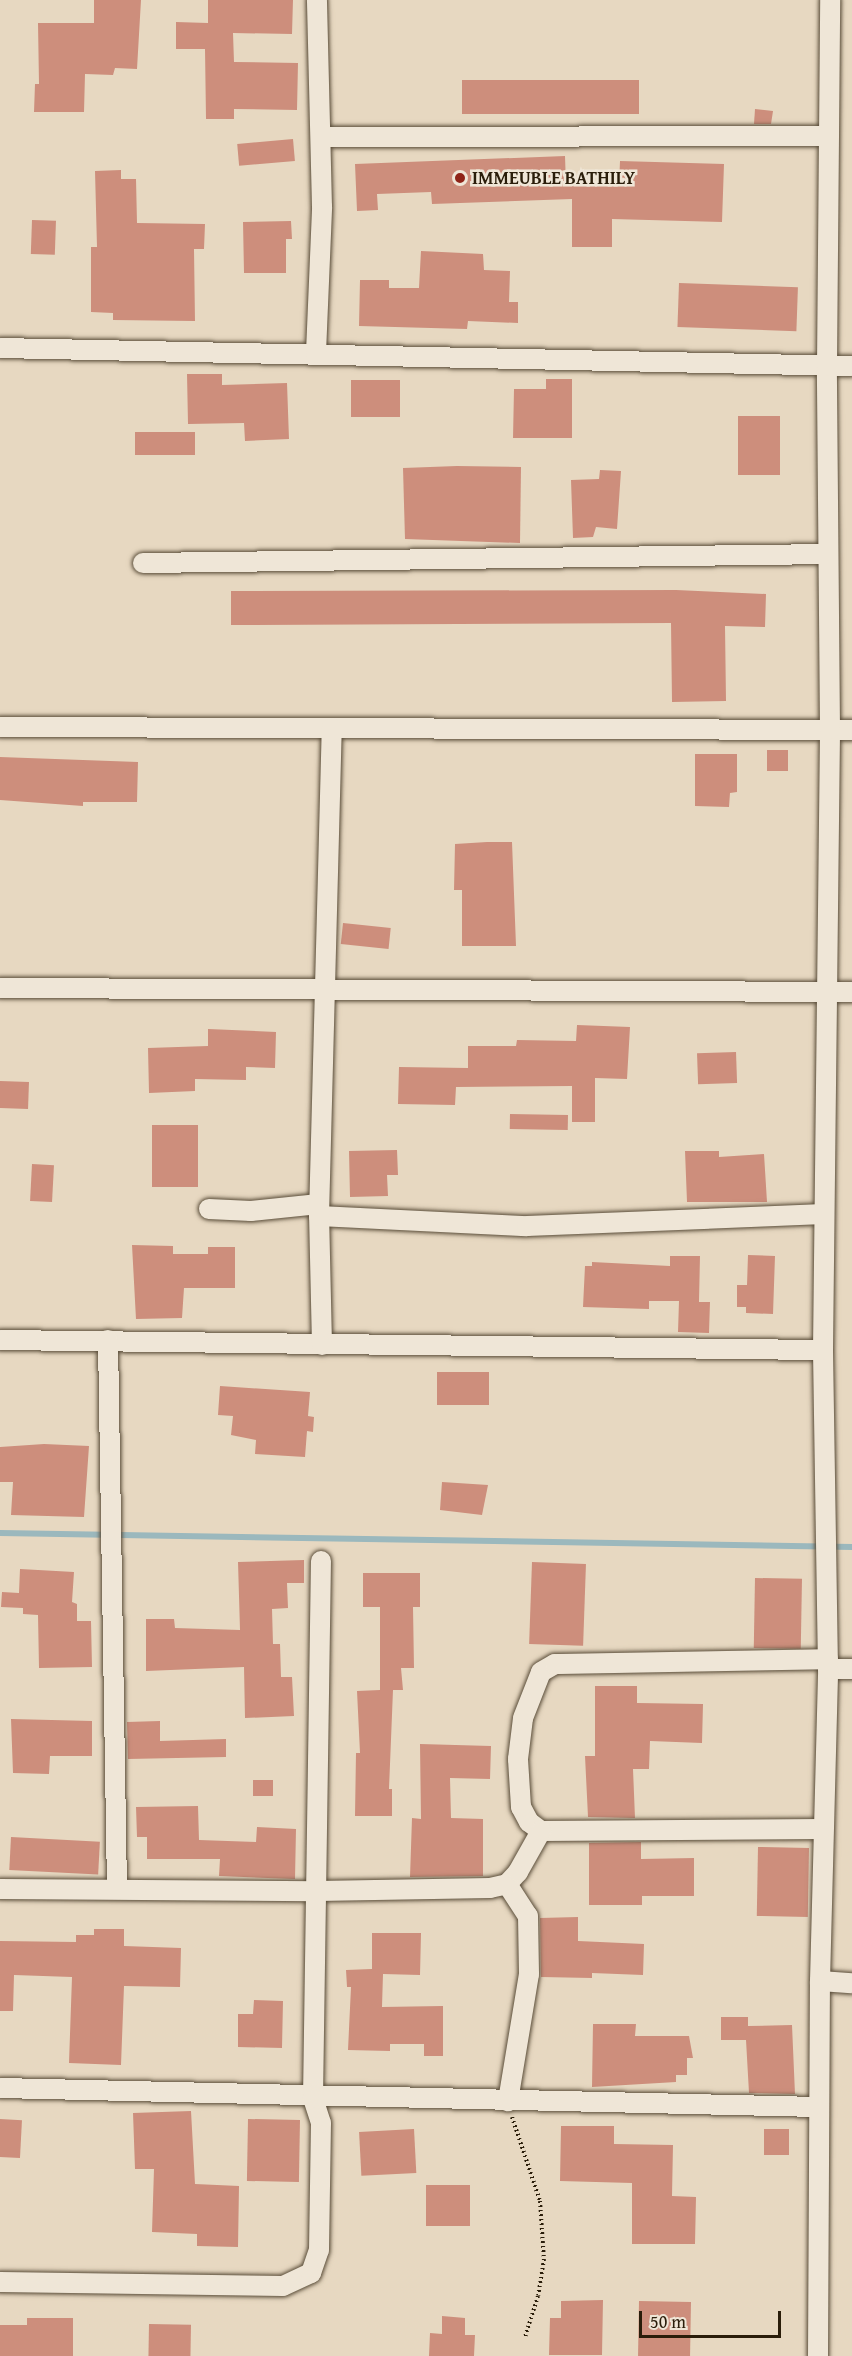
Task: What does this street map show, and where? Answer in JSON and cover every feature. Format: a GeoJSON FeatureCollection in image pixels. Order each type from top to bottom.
{"type":"FeatureCollection","features":[{"type":"Feature","properties":{"kind":"street"},"geometry":{"type":"LineString","coordinates":[[316,353],[321,137],[317,0]]}},
{"type":"Feature","properties":{"kind":"street"},"geometry":{"type":"LineString","coordinates":[[818,2356],[818,2107],[822,1829],[828,1664],[823,1350],[830,729],[827,366],[830,0]]}},
{"type":"Feature","properties":{"kind":"street"},"geometry":{"type":"LineString","coordinates":[[321,137],[829,136]]}},
{"type":"Feature","properties":{"kind":"street"},"geometry":{"type":"LineString","coordinates":[[0,348],[852,366]]}},
{"type":"Feature","properties":{"kind":"street"},"geometry":{"type":"LineString","coordinates":[[143,563],[828,554]]}},
{"type":"Feature","properties":{"kind":"street"},"geometry":{"type":"LineString","coordinates":[[0,727],[852,730]]}},
{"type":"Feature","properties":{"kind":"street"},"geometry":{"type":"LineString","coordinates":[[322,1345],[319,1210],[323,992],[332,728]]}},
{"type":"Feature","properties":{"kind":"street"},"geometry":{"type":"LineString","coordinates":[[0,988],[323,992],[852,992]]}},
{"type":"Feature","properties":{"kind":"street"},"geometry":{"type":"LineString","coordinates":[[209,1209],[319,1210],[527,1226],[824,1214]]}},
{"type":"Feature","properties":{"kind":"street"},"geometry":{"type":"LineString","coordinates":[[0,1340],[823,1350]]}},
{"type":"Feature","properties":{"kind":"street"},"geometry":{"type":"LineString","coordinates":[[108,1340],[117,1888]]}},
{"type":"Feature","properties":{"kind":"street"},"geometry":{"type":"LineString","coordinates":[[0,2282],[282,2286],[311,2273],[319,2250],[321,2123],[313,2098],[318,1891],[321,1561]]}},
{"type":"Feature","properties":{"kind":"street"},"geometry":{"type":"LineString","coordinates":[[822,1829],[541,1831],[529,1822],[521,1807],[518,1759],[523,1718],[541,1672],[569,1663],[828,1664],[852,1669]]}},
{"type":"Feature","properties":{"kind":"street"},"geometry":{"type":"LineString","coordinates":[[0,1889],[318,1891],[490,1888],[507,1884],[541,1831]]}},
{"type":"Feature","properties":{"kind":"street"},"geometry":{"type":"LineString","coordinates":[[507,1884],[528,1916],[529,1974],[508,2101]]}},
{"type":"Feature","properties":{"kind":"street"},"geometry":{"type":"LineString","coordinates":[[820,1981],[852,1983]]}},
{"type":"Feature","properties":{"kind":"street"},"geometry":{"type":"LineString","coordinates":[[0,2088],[313,2098],[818,2107]]}},
{"type":"Feature","properties":{"kind":"path"},"geometry":{"type":"LineString","coordinates":[[508,2101],[540,2201],[544,2259],[538,2296],[525,2337]]}},
{"type":"Feature","properties":{"kind":"building"},"geometry":{"type":"Polygon","coordinates":[[[94,0],[141,0],[137,69],[115,68],[113,75],[85,74],[84,112],[34,112],[35,84],[39,84],[38,23],[94,23],[94,0]]]}},
{"type":"Feature","properties":{"kind":"building"},"geometry":{"type":"Polygon","coordinates":[[[208,0],[293,0],[292,34],[233,33],[234,62],[298,63],[297,110],[234,109],[234,119],[206,119],[205,49],[176,49],[176,22],[208,23],[208,0]]]}},
{"type":"Feature","properties":{"kind":"building"},"geometry":{"type":"Polygon","coordinates":[[[462,80],[639,80],[639,114],[462,114],[462,80]]]}},
{"type":"Feature","properties":{"kind":"building"},"geometry":{"type":"Polygon","coordinates":[[[755,109],[773,111],[771,124],[754,124],[755,109]]]}},
{"type":"Feature","properties":{"kind":"building"},"geometry":{"type":"Polygon","coordinates":[[[293,139],[295,161],[239,166],[237,144],[293,139]]]}},
{"type":"Feature","properties":{"kind":"building"},"geometry":{"type":"Polygon","coordinates":[[[565,156],[566,185],[619,185],[620,161],[724,164],[722,222],[612,219],[612,247],[572,247],[572,199],[432,204],[431,192],[377,194],[378,210],[357,211],[355,164],[565,156]]]}},
{"type":"Feature","properties":{"kind":"building"},"geometry":{"type":"Polygon","coordinates":[[[121,170],[121,179],[136,179],[137,223],[205,224],[204,249],[194,249],[195,321],[113,320],[113,313],[91,312],[91,247],[97,247],[95,171],[121,170]]]}},
{"type":"Feature","properties":{"kind":"building"},"geometry":{"type":"Polygon","coordinates":[[[32,220],[56,221],[55,255],[31,254],[32,220]]]}},
{"type":"Feature","properties":{"kind":"building"},"geometry":{"type":"Polygon","coordinates":[[[291,221],[292,239],[286,239],[286,273],[244,273],[243,222],[291,221]]]}},
{"type":"Feature","properties":{"kind":"building"},"geometry":{"type":"Polygon","coordinates":[[[421,251],[483,254],[484,270],[510,271],[509,302],[518,302],[518,323],[468,321],[467,329],[359,326],[360,280],[389,280],[389,288],[419,288],[421,251]]]}},
{"type":"Feature","properties":{"kind":"building"},"geometry":{"type":"Polygon","coordinates":[[[679,283],[798,287],[796,331],[677,327],[679,283]]]}},
{"type":"Feature","properties":{"kind":"building"},"geometry":{"type":"Polygon","coordinates":[[[187,374],[222,374],[222,385],[287,383],[289,439],[245,441],[244,423],[188,424],[187,374]]]}},
{"type":"Feature","properties":{"kind":"building"},"geometry":{"type":"Polygon","coordinates":[[[546,379],[572,379],[572,438],[513,438],[514,389],[546,389],[546,379]]]}},
{"type":"Feature","properties":{"kind":"building"},"geometry":{"type":"Polygon","coordinates":[[[351,380],[400,380],[400,417],[351,417],[351,380]]]}},
{"type":"Feature","properties":{"kind":"building"},"geometry":{"type":"Polygon","coordinates":[[[738,416],[780,416],[780,475],[738,475],[738,416]]]}},
{"type":"Feature","properties":{"kind":"building"},"geometry":{"type":"Polygon","coordinates":[[[135,432],[195,432],[195,455],[135,455],[135,432]]]}},
{"type":"Feature","properties":{"kind":"building"},"geometry":{"type":"Polygon","coordinates":[[[521,467],[520,543],[405,539],[403,468],[521,467]]]}},
{"type":"Feature","properties":{"kind":"building"},"geometry":{"type":"Polygon","coordinates":[[[600,470],[621,471],[617,529],[596,527],[593,537],[573,538],[571,480],[599,479],[600,470]]]}},
{"type":"Feature","properties":{"kind":"building"},"geometry":{"type":"Polygon","coordinates":[[[676,590],[766,594],[765,627],[725,626],[726,701],[672,702],[671,623],[231,625],[231,591],[676,590]]]}},
{"type":"Feature","properties":{"kind":"building"},"geometry":{"type":"Polygon","coordinates":[[[767,750],[788,750],[788,771],[767,771],[767,750]]]}},
{"type":"Feature","properties":{"kind":"building"},"geometry":{"type":"Polygon","coordinates":[[[695,754],[737,754],[737,792],[730,793],[729,807],[695,806],[695,754]]]}},
{"type":"Feature","properties":{"kind":"building"},"geometry":{"type":"Polygon","coordinates":[[[0,757],[138,762],[137,802],[83,802],[83,806],[0,800],[0,757]]]}},
{"type":"Feature","properties":{"kind":"building"},"geometry":{"type":"Polygon","coordinates":[[[512,842],[516,946],[462,946],[462,890],[454,890],[455,844],[512,842]]]}},
{"type":"Feature","properties":{"kind":"building"},"geometry":{"type":"Polygon","coordinates":[[[343,923],[391,928],[389,949],[341,944],[343,923]]]}},
{"type":"Feature","properties":{"kind":"building"},"geometry":{"type":"Polygon","coordinates":[[[577,1025],[630,1027],[627,1079],[595,1078],[595,1122],[572,1122],[572,1086],[456,1087],[455,1105],[398,1104],[399,1067],[468,1068],[468,1046],[516,1046],[517,1040],[576,1041],[577,1025]]]}},
{"type":"Feature","properties":{"kind":"building"},"geometry":{"type":"Polygon","coordinates":[[[208,1029],[276,1032],[275,1068],[246,1067],[246,1080],[195,1079],[195,1091],[149,1093],[148,1048],[208,1046],[208,1029]]]}},
{"type":"Feature","properties":{"kind":"building"},"geometry":{"type":"Polygon","coordinates":[[[736,1052],[737,1083],[698,1084],[697,1053],[736,1052]]]}},
{"type":"Feature","properties":{"kind":"building"},"geometry":{"type":"Polygon","coordinates":[[[0,1081],[29,1082],[28,1109],[0,1108],[0,1081]]]}},
{"type":"Feature","properties":{"kind":"building"},"geometry":{"type":"Polygon","coordinates":[[[510,1114],[568,1115],[568,1130],[510,1129],[510,1114]]]}},
{"type":"Feature","properties":{"kind":"building"},"geometry":{"type":"Polygon","coordinates":[[[152,1125],[198,1125],[198,1187],[152,1187],[152,1125]]]}},
{"type":"Feature","properties":{"kind":"building"},"geometry":{"type":"Polygon","coordinates":[[[397,1150],[398,1175],[387,1175],[388,1196],[350,1197],[349,1151],[397,1150]]]}},
{"type":"Feature","properties":{"kind":"building"},"geometry":{"type":"Polygon","coordinates":[[[685,1151],[719,1151],[719,1157],[764,1154],[767,1202],[687,1202],[685,1151]]]}},
{"type":"Feature","properties":{"kind":"building"},"geometry":{"type":"Polygon","coordinates":[[[32,1164],[54,1165],[52,1202],[30,1201],[32,1164]]]}},
{"type":"Feature","properties":{"kind":"building"},"geometry":{"type":"Polygon","coordinates":[[[132,1245],[173,1246],[173,1254],[208,1254],[208,1247],[235,1247],[235,1288],[184,1288],[182,1318],[136,1319],[132,1245]]]}},
{"type":"Feature","properties":{"kind":"building"},"geometry":{"type":"Polygon","coordinates":[[[748,1255],[775,1256],[773,1314],[746,1313],[746,1307],[737,1307],[737,1285],[747,1285],[748,1255]]]}},
{"type":"Feature","properties":{"kind":"building"},"geometry":{"type":"Polygon","coordinates":[[[670,1256],[700,1256],[699,1302],[710,1302],[709,1333],[678,1332],[679,1301],[649,1301],[649,1309],[583,1307],[585,1266],[592,1266],[592,1262],[670,1266],[670,1256]]]}},
{"type":"Feature","properties":{"kind":"building"},"geometry":{"type":"Polygon","coordinates":[[[437,1372],[489,1372],[489,1405],[437,1405],[437,1372]]]}},
{"type":"Feature","properties":{"kind":"building"},"geometry":{"type":"Polygon","coordinates":[[[220,1386],[310,1392],[308,1416],[314,1417],[313,1432],[307,1431],[305,1457],[255,1454],[256,1440],[231,1435],[233,1416],[218,1415],[220,1386]]]}},
{"type":"Feature","properties":{"kind":"building"},"geometry":{"type":"Polygon","coordinates":[[[44,1444],[89,1446],[84,1517],[11,1515],[13,1482],[0,1482],[0,1447],[44,1444]]]}},
{"type":"Feature","properties":{"kind":"building"},"geometry":{"type":"Polygon","coordinates":[[[442,1482],[488,1485],[482,1515],[440,1510],[442,1482]]]}},
{"type":"Feature","properties":{"kind":"building"},"geometry":{"type":"Polygon","coordinates":[[[304,1560],[304,1583],[287,1583],[288,1608],[272,1609],[273,1644],[280,1644],[281,1677],[292,1677],[294,1716],[245,1718],[244,1667],[146,1671],[146,1619],[174,1619],[175,1628],[240,1630],[238,1562],[304,1560]]]}},
{"type":"Feature","properties":{"kind":"building"},"geometry":{"type":"Polygon","coordinates":[[[532,1562],[586,1564],[583,1646],[529,1644],[532,1562]]]}},
{"type":"Feature","properties":{"kind":"building"},"geometry":{"type":"Polygon","coordinates":[[[20,1569],[74,1572],[72,1602],[77,1604],[77,1621],[91,1621],[92,1667],[39,1668],[38,1615],[23,1614],[23,1608],[1,1607],[2,1592],[19,1593],[20,1569]]]}},
{"type":"Feature","properties":{"kind":"building"},"geometry":{"type":"Polygon","coordinates":[[[363,1573],[420,1573],[420,1607],[413,1607],[414,1668],[401,1668],[403,1690],[393,1690],[389,1789],[392,1789],[392,1816],[355,1816],[356,1753],[360,1753],[357,1691],[380,1690],[380,1607],[363,1607],[363,1573]]]}},
{"type":"Feature","properties":{"kind":"building"},"geometry":{"type":"Polygon","coordinates":[[[755,1578],[802,1579],[801,1649],[754,1648],[755,1578]]]}},
{"type":"Feature","properties":{"kind":"building"},"geometry":{"type":"Polygon","coordinates":[[[595,1686],[637,1686],[637,1703],[703,1704],[702,1743],[650,1741],[649,1769],[633,1769],[635,1818],[588,1817],[585,1756],[595,1756],[595,1686]]]}},
{"type":"Feature","properties":{"kind":"building"},"geometry":{"type":"Polygon","coordinates":[[[11,1719],[92,1721],[92,1756],[50,1756],[49,1774],[13,1773],[11,1719]]]}},
{"type":"Feature","properties":{"kind":"building"},"geometry":{"type":"Polygon","coordinates":[[[160,1721],[160,1741],[226,1739],[226,1757],[128,1759],[127,1722],[160,1721]]]}},
{"type":"Feature","properties":{"kind":"building"},"geometry":{"type":"Polygon","coordinates":[[[420,1744],[491,1746],[490,1779],[450,1778],[451,1818],[483,1819],[483,1876],[410,1877],[412,1818],[421,1819],[420,1744]]]}},
{"type":"Feature","properties":{"kind":"building"},"geometry":{"type":"Polygon","coordinates":[[[253,1780],[273,1780],[273,1796],[253,1796],[253,1780]]]}},
{"type":"Feature","properties":{"kind":"building"},"geometry":{"type":"Polygon","coordinates":[[[198,1806],[199,1840],[256,1842],[257,1827],[296,1829],[295,1879],[219,1876],[220,1859],[147,1859],[147,1837],[137,1837],[136,1807],[198,1806]]]}},
{"type":"Feature","properties":{"kind":"building"},"geometry":{"type":"Polygon","coordinates":[[[11,1837],[100,1842],[98,1875],[9,1870],[11,1837]]]}},
{"type":"Feature","properties":{"kind":"building"},"geometry":{"type":"Polygon","coordinates":[[[641,1842],[641,1859],[694,1858],[694,1896],[642,1896],[642,1905],[589,1905],[589,1843],[641,1842]]]}},
{"type":"Feature","properties":{"kind":"building"},"geometry":{"type":"Polygon","coordinates":[[[758,1847],[809,1848],[808,1917],[757,1916],[758,1847]]]}},
{"type":"Feature","properties":{"kind":"building"},"geometry":{"type":"Polygon","coordinates":[[[578,1917],[578,1941],[644,1944],[643,1975],[592,1973],[592,1978],[541,1977],[540,1918],[578,1917]]]}},
{"type":"Feature","properties":{"kind":"building"},"geometry":{"type":"Polygon","coordinates":[[[94,1929],[124,1929],[124,1946],[181,1948],[180,1987],[124,1986],[121,2065],[69,2063],[72,1977],[14,1975],[13,2011],[0,2011],[0,1941],[76,1942],[76,1935],[94,1935],[94,1929]]]}},
{"type":"Feature","properties":{"kind":"building"},"geometry":{"type":"Polygon","coordinates":[[[372,1933],[421,1933],[420,1975],[383,1974],[382,2007],[443,2006],[443,2056],[424,2056],[424,2044],[390,2044],[390,2051],[348,2050],[351,1987],[347,1987],[346,1970],[372,1969],[372,1933]]]}},
{"type":"Feature","properties":{"kind":"building"},"geometry":{"type":"Polygon","coordinates":[[[254,2000],[283,2001],[282,2048],[238,2047],[238,2014],[253,2014],[254,2000]]]}},
{"type":"Feature","properties":{"kind":"building"},"geometry":{"type":"Polygon","coordinates":[[[721,2017],[748,2017],[748,2026],[792,2025],[795,2094],[749,2093],[746,2040],[721,2040],[721,2017]]]}},
{"type":"Feature","properties":{"kind":"building"},"geometry":{"type":"Polygon","coordinates":[[[593,2024],[636,2024],[635,2036],[689,2036],[693,2058],[687,2058],[687,2075],[676,2075],[676,2082],[592,2087],[593,2024]]]}},
{"type":"Feature","properties":{"kind":"building"},"geometry":{"type":"Polygon","coordinates":[[[191,2111],[195,2184],[239,2186],[238,2247],[197,2246],[197,2234],[152,2232],[154,2169],[135,2169],[133,2113],[191,2111]]]}},
{"type":"Feature","properties":{"kind":"building"},"geometry":{"type":"Polygon","coordinates":[[[0,2119],[22,2120],[20,2158],[0,2157],[0,2119]]]}},
{"type":"Feature","properties":{"kind":"building"},"geometry":{"type":"Polygon","coordinates":[[[248,2119],[300,2120],[299,2182],[247,2181],[248,2119]]]}},
{"type":"Feature","properties":{"kind":"building"},"geometry":{"type":"Polygon","coordinates":[[[561,2126],[614,2126],[614,2144],[673,2145],[672,2196],[696,2197],[695,2244],[632,2244],[632,2183],[560,2181],[561,2126]]]}},
{"type":"Feature","properties":{"kind":"building"},"geometry":{"type":"Polygon","coordinates":[[[414,2129],[416,2173],[361,2176],[359,2132],[414,2129]]]}},
{"type":"Feature","properties":{"kind":"building"},"geometry":{"type":"Polygon","coordinates":[[[764,2129],[789,2129],[789,2155],[764,2155],[764,2129]]]}},
{"type":"Feature","properties":{"kind":"building"},"geometry":{"type":"Polygon","coordinates":[[[426,2185],[470,2185],[470,2226],[426,2226],[426,2185]]]}},
{"type":"Feature","properties":{"kind":"building"},"geometry":{"type":"Polygon","coordinates":[[[603,2300],[602,2355],[549,2355],[550,2318],[561,2318],[561,2301],[603,2300]]]}},
{"type":"Feature","properties":{"kind":"building"},"geometry":{"type":"Polygon","coordinates":[[[639,2301],[691,2302],[690,2356],[638,2356],[639,2301]]]}},
{"type":"Feature","properties":{"kind":"building"},"geometry":{"type":"Polygon","coordinates":[[[442,2316],[465,2318],[465,2335],[475,2335],[474,2356],[429,2356],[430,2333],[442,2334],[442,2316]]]}},
{"type":"Feature","properties":{"kind":"building"},"geometry":{"type":"Polygon","coordinates":[[[27,2318],[73,2318],[73,2356],[0,2356],[0,2325],[27,2325],[27,2318]]]}},
{"type":"Feature","properties":{"kind":"building"},"geometry":{"type":"Polygon","coordinates":[[[149,2324],[191,2325],[190,2356],[148,2356],[149,2324]]]}},
{"type":"Feature","properties":{"kind":"waterway"},"geometry":{"type":"LineString","coordinates":[[0,1533],[852,1547]]}},
{"type":"Feature","properties":{"kind":"place","name":"IMMEUBLE BATHILY"},"geometry":{"type":"Point","coordinates":[460,178]}}]}
